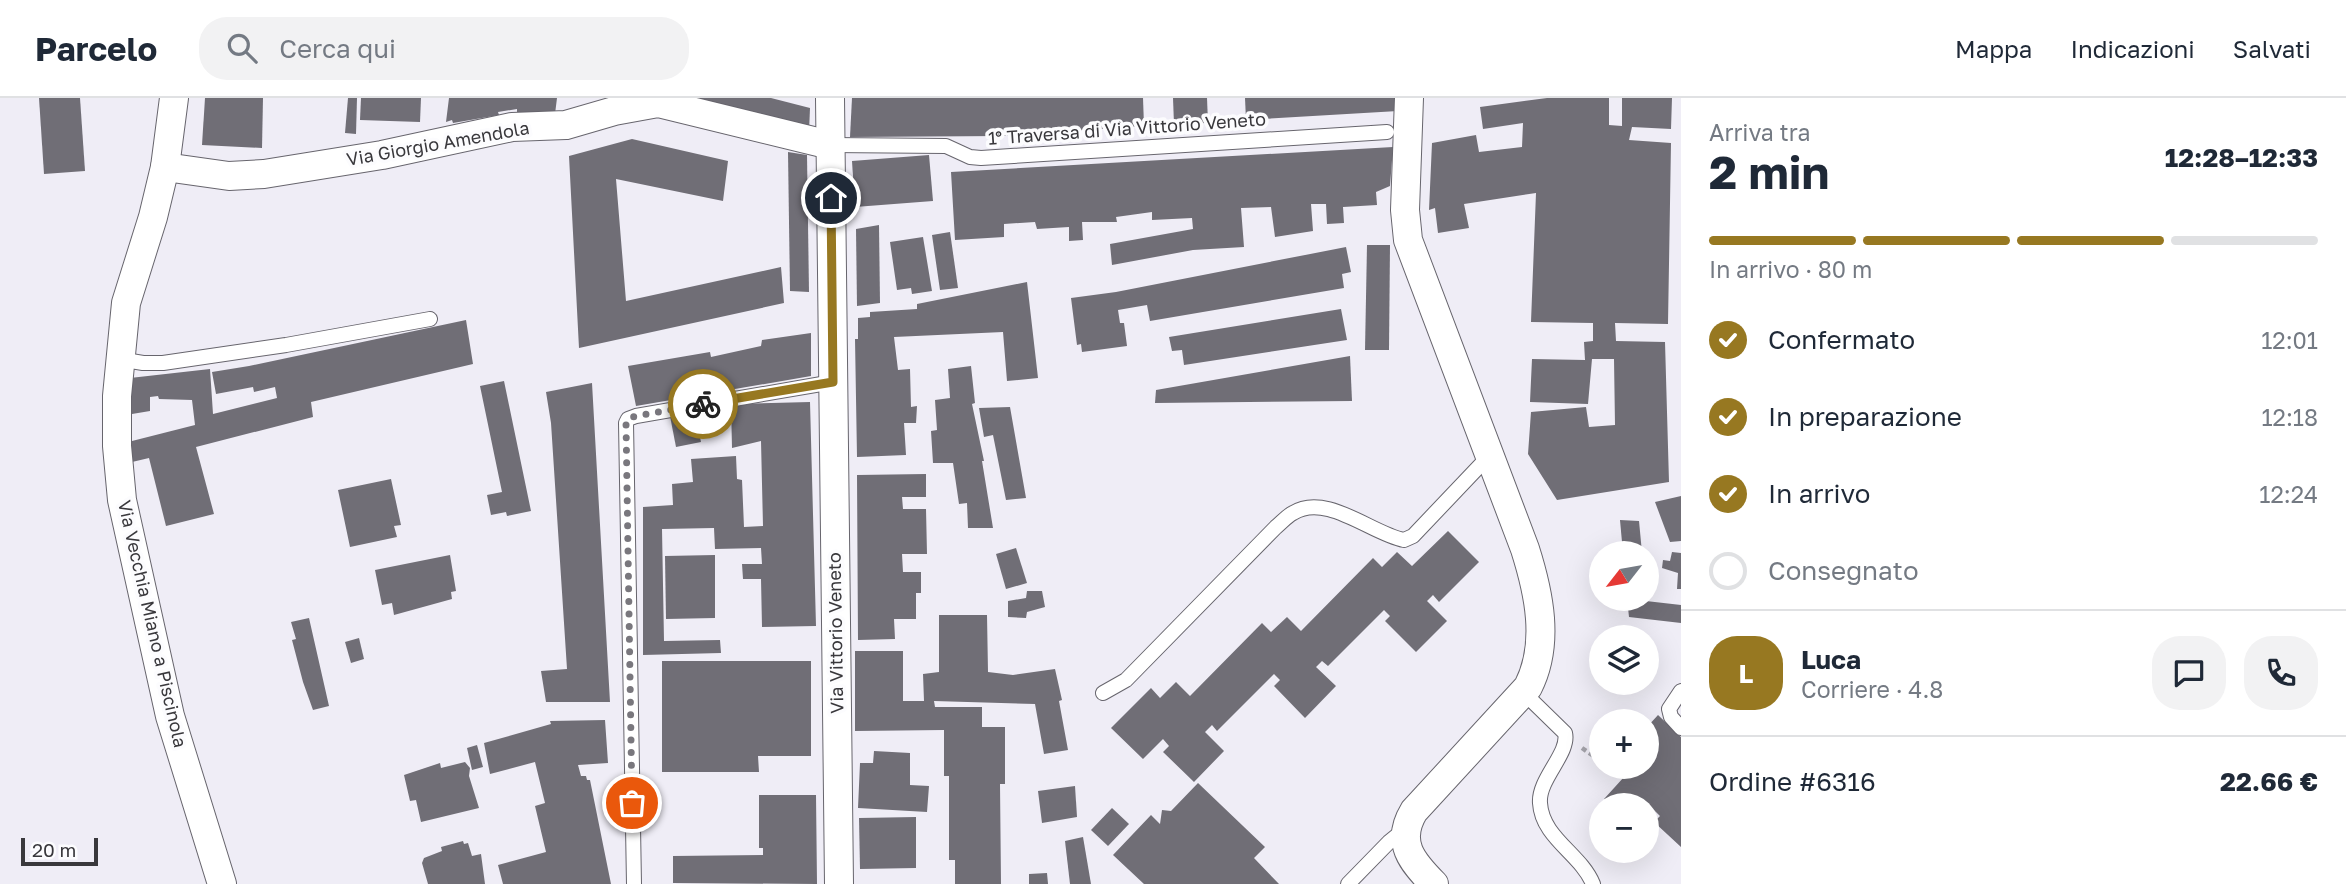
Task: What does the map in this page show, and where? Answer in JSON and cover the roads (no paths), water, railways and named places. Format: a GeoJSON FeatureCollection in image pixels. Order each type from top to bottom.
{"type":"FeatureCollection","features":[{"type":"Feature","properties":{"kind":"street","name":"Via Vecchia Miano a Piscinola"},"geometry":{"type":"LineString","coordinates":[[174,98],[165,167],[153,217],[126,303],[119,359],[117,446],[122,500],[170,716],[222,884]]}},
{"type":"Feature","properties":{"kind":"street","name":"Via Vittorio Veneto"},"geometry":{"type":"LineString","coordinates":[[830,98],[839,884]]}},
{"type":"Feature","properties":{"kind":"street"},"geometry":{"type":"LineString","coordinates":[[1409,98],[1405,210],[1408,240],[1525,549],[1533,574],[1541,643],[1535,674],[1523,692],[1414,811],[1407,828],[1407,849],[1411,859],[1434,884]]}},
{"type":"Feature","properties":{"kind":"street","name":"Via Giorgio Amendola"},"geometry":{"type":"LineString","coordinates":[[165,167],[229,176],[264,174],[394,153],[512,127],[566,125],[614,111],[658,103],[830,145]]}},
{"type":"Feature","properties":{"kind":"lane","name":"1° Traversa di Via Vittorio Veneto"},"geometry":{"type":"LineString","coordinates":[[830,145],[946,146],[970,157],[981,158],[1387,132]]}},
{"type":"Feature","properties":{"kind":"lane"},"geometry":{"type":"LineString","coordinates":[[119,359],[163,363],[286,345],[430,319]]}},
{"type":"Feature","properties":{"kind":"lane"},"geometry":{"type":"LineString","coordinates":[[634,884],[626,423],[628,419],[636,416],[833,382]]}},
{"type":"Feature","properties":{"kind":"lane"},"geometry":{"type":"LineString","coordinates":[[1103,693],[1126,680],[1276,527],[1293,513],[1310,507],[1329,509],[1404,540],[1413,536],[1489,456]]}},
{"type":"Feature","properties":{"kind":"lane"},"geometry":{"type":"LineString","coordinates":[[1681,691],[1669,709],[1671,717],[1681,728]]}},
{"type":"Feature","properties":{"kind":"lane"},"geometry":{"type":"LineString","coordinates":[[1523,692],[1565,733],[1564,744],[1542,788],[1539,802],[1547,826],[1589,875],[1593,884]]}},
{"type":"Feature","properties":{"kind":"lane"},"geometry":{"type":"LineString","coordinates":[[1348,884],[1407,828]]}}]}
